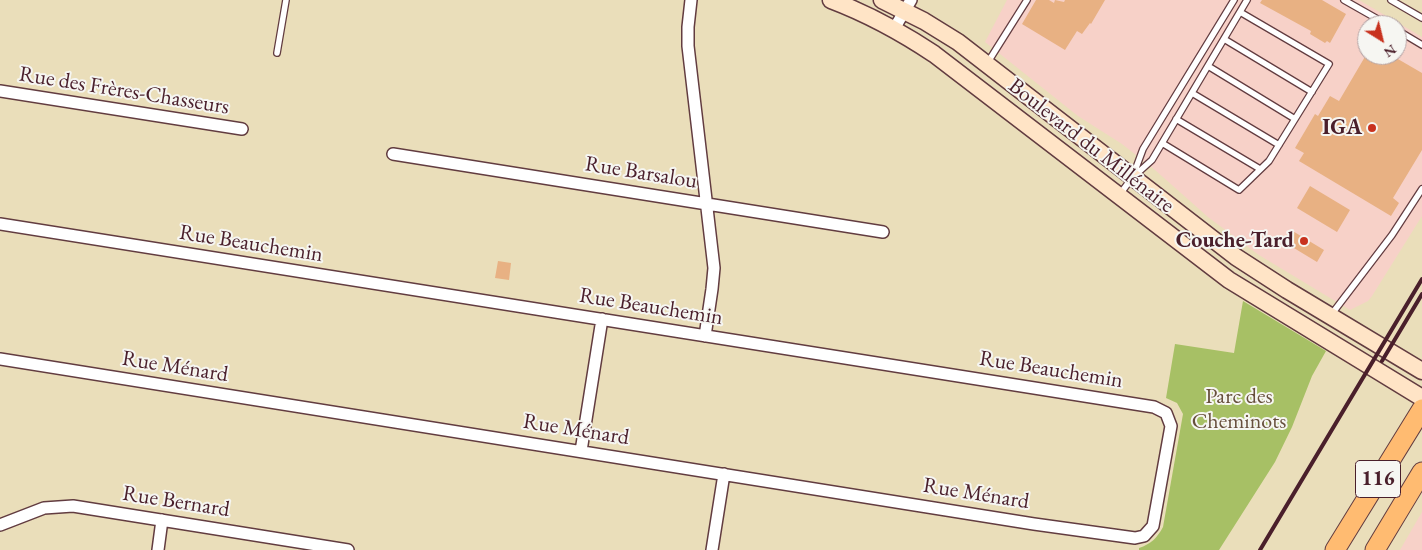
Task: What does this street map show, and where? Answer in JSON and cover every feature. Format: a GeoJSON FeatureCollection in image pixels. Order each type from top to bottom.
{"type":"FeatureCollection","features":[{"type":"Feature","properties":{"kind":"main road","name":"116"},"geometry":{"type":"LineString","coordinates":[[1335,550],[1422,409]]}},
{"type":"Feature","properties":{"kind":"main road","name":"116"},"geometry":{"type":"LineString","coordinates":[[1375,550],[1422,472]]}},
{"type":"Feature","properties":{"kind":"street"},"geometry":{"type":"LineString","coordinates":[[691,0],[688,40],[714,268],[705,336]]}},
{"type":"Feature","properties":{"kind":"street","name":"Boulevard du Millénaire"},"geometry":{"type":"LineString","coordinates":[[831,0],[894,29],[952,67],[1229,280],[1422,398]]}},
{"type":"Feature","properties":{"kind":"street","name":"Boulevard du Millénaire"},"geometry":{"type":"LineString","coordinates":[[882,0],[908,5],[1236,257],[1422,371]]}},
{"type":"Feature","properties":{"kind":"street"},"geometry":{"type":"LineString","coordinates":[[894,29],[908,5]]}},
{"type":"Feature","properties":{"kind":"street","name":"Rue des Frères-Chasseurs"},"geometry":{"type":"LineString","coordinates":[[0,92],[242,129]]}},
{"type":"Feature","properties":{"kind":"street","name":"Rue Barsalou"},"geometry":{"type":"LineString","coordinates":[[392,154],[883,232]]}},
{"type":"Feature","properties":{"kind":"street","name":"Rue Beauchemin"},"geometry":{"type":"LineString","coordinates":[[0,224],[1158,408],[1168,416],[1171,429],[1154,522],[1152,529],[1144,536]]}},
{"type":"Feature","properties":{"kind":"street"},"geometry":{"type":"LineString","coordinates":[[581,451],[602,319]]}},
{"type":"Feature","properties":{"kind":"street","name":"Rue Ménard"},"geometry":{"type":"LineString","coordinates":[[0,360],[1128,538],[1144,536]]}},
{"type":"Feature","properties":{"kind":"street"},"geometry":{"type":"LineString","coordinates":[[712,550],[724,474]]}},
{"type":"Feature","properties":{"kind":"street","name":"Rue Bernard"},"geometry":{"type":"LineString","coordinates":[[0,525],[37,510],[66,505],[348,550]]}},
{"type":"Feature","properties":{"kind":"street"},"geometry":{"type":"LineString","coordinates":[[158,550],[162,520]]}},
{"type":"Feature","properties":{"kind":"lane"},"geometry":{"type":"LineString","coordinates":[[277,53],[286,0]]}},
{"type":"Feature","properties":{"kind":"lane"},"geometry":{"type":"LineString","coordinates":[[987,64],[1027,0]]}},
{"type":"Feature","properties":{"kind":"lane"},"geometry":{"type":"LineString","coordinates":[[1132,178],[1143,149],[1234,0]]}},
{"type":"Feature","properties":{"kind":"lane"},"geometry":{"type":"LineString","coordinates":[[1118,196],[1132,178],[1152,160],[1247,0]]}},
{"type":"Feature","properties":{"kind":"lane"},"geometry":{"type":"LineString","coordinates":[[1344,0],[1370,15]]}},
{"type":"Feature","properties":{"kind":"lane"},"geometry":{"type":"LineString","coordinates":[[1391,0],[1420,16]]}},
{"type":"Feature","properties":{"kind":"lane"},"geometry":{"type":"LineString","coordinates":[[1162,143],[1239,190],[1269,161],[1329,64],[1240,12]]}},
{"type":"Feature","properties":{"kind":"lane"},"geometry":{"type":"LineString","coordinates":[[1407,36],[1422,45]]}},
{"type":"Feature","properties":{"kind":"lane"},"geometry":{"type":"LineString","coordinates":[[1224,39],[1312,92]]}},
{"type":"Feature","properties":{"kind":"lane"},"geometry":{"type":"LineString","coordinates":[[1208,66],[1295,119]]}},
{"type":"Feature","properties":{"kind":"lane"},"geometry":{"type":"LineString","coordinates":[[1192,93],[1279,145]]}},
{"type":"Feature","properties":{"kind":"lane"},"geometry":{"type":"LineString","coordinates":[[1176,119],[1260,169]]}},
{"type":"Feature","properties":{"kind":"lane"},"geometry":{"type":"LineString","coordinates":[[1330,316],[1392,235],[1422,189]]}},
{"type":"Feature","properties":{"kind":"shaded area"},"geometry":{"type":"Polygon","coordinates":[[[1007,0],[1359,0],[1385,15],[1357,15],[1357,65],[1407,65],[1407,28],[1422,37],[1422,216],[1372,296],[1368,301],[1350,310],[1259,255],[1208,217],[1155,170],[1122,144],[1078,116],[985,42],[1007,0]]]}},
{"type":"Feature","properties":{"kind":"shaded area"},"geometry":{"type":"Polygon","coordinates":[[[1422,512],[1422,550],[1400,550],[1422,512]]]}},
{"type":"Feature","properties":{"kind":"green space","name":"Parc des Cheminots"},"geometry":{"type":"Polygon","coordinates":[[[1243,301],[1326,351],[1312,376],[1292,427],[1275,462],[1219,550],[1139,550],[1139,548],[1153,540],[1163,527],[1183,414],[1177,403],[1166,398],[1175,344],[1234,353],[1243,301]]]}},
{"type":"Feature","properties":{"kind":"building"},"geometry":{"type":"Polygon","coordinates":[[[1036,0],[1049,0],[1054,3],[1055,0],[1064,2],[1065,0],[1105,0],[1091,24],[1082,34],[1077,31],[1065,50],[1022,24],[1036,0]]]}},
{"type":"Feature","properties":{"kind":"building"},"geometry":{"type":"Polygon","coordinates":[[[1262,0],[1322,0],[1346,14],[1330,43],[1327,41],[1325,43],[1310,34],[1311,31],[1260,3],[1262,0]]]}},
{"type":"Feature","properties":{"kind":"building"},"geometry":{"type":"Polygon","coordinates":[[[1407,64],[1422,73],[1422,150],[1393,198],[1399,203],[1391,216],[1299,161],[1304,153],[1295,148],[1315,114],[1318,116],[1330,96],[1339,101],[1360,65],[1407,64]]]}},
{"type":"Feature","properties":{"kind":"building"},"geometry":{"type":"Polygon","coordinates":[[[1310,186],[1350,210],[1337,232],[1297,208],[1310,186]]]}},
{"type":"Feature","properties":{"kind":"building"},"geometry":{"type":"Polygon","coordinates":[[[1291,230],[1324,250],[1317,262],[1284,242],[1291,230]]]}},
{"type":"Feature","properties":{"kind":"building"},"geometry":{"type":"Polygon","coordinates":[[[498,261],[511,263],[509,280],[495,278],[498,261]]]}},
{"type":"Feature","properties":{"kind":"railway"},"geometry":{"type":"LineString","coordinates":[[1260,550],[1422,279]]}},
{"type":"Feature","properties":{"kind":"railway"},"geometry":{"type":"LineString","coordinates":[[1382,361],[1422,294]]}},
{"type":"Feature","properties":{"kind":"place","name":"IGA"},"geometry":{"type":"Point","coordinates":[1372,128]}},
{"type":"Feature","properties":{"kind":"place","name":"Couche-Tard"},"geometry":{"type":"Point","coordinates":[1304,241]}}]}
